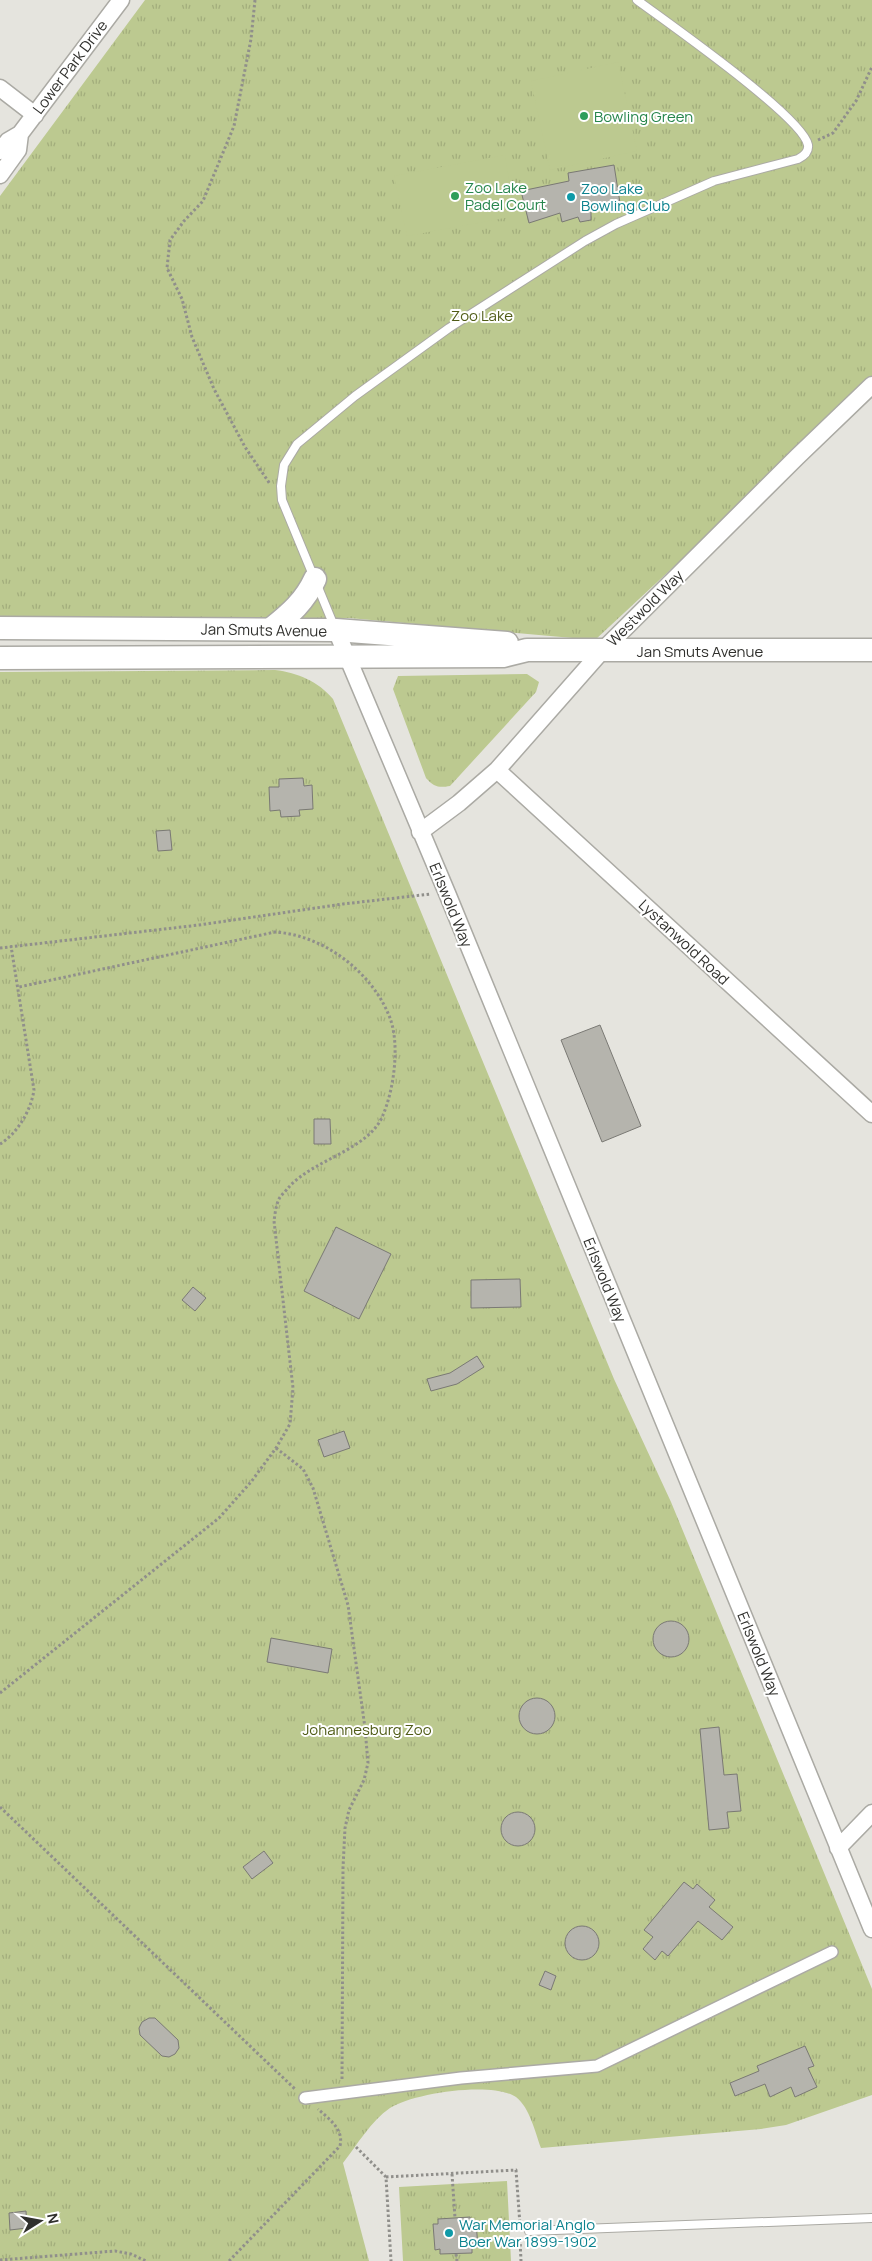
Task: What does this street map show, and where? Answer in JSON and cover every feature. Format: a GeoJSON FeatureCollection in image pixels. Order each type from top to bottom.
{"type":"FeatureCollection","features":[{"type":"Feature","properties":{"kind":"main road"},"geometry":{"type":"LineString","coordinates":[[271,629],[297,608],[308,594],[315,579]]}},
{"type":"Feature","properties":{"kind":"main road","name":"Jan Smuts Avenue"},"geometry":{"type":"LineString","coordinates":[[0,628],[336,630],[506,643],[527,650]]}},
{"type":"Feature","properties":{"kind":"main road","name":"Jan Smuts Avenue"},"geometry":{"type":"LineString","coordinates":[[0,658],[503,656],[527,650],[600,652],[870,652]]}},
{"type":"Feature","properties":{"kind":"street","name":"Lower Park Drive"},"geometry":{"type":"LineString","coordinates":[[0,151],[8,141],[20,134],[121,0]]}},
{"type":"Feature","properties":{"kind":"street"},"geometry":{"type":"LineString","coordinates":[[0,88],[35,115]]}},
{"type":"Feature","properties":{"kind":"street","name":"Lower Park Drive"},"geometry":{"type":"LineString","coordinates":[[0,175],[18,150],[20,134]]}},
{"type":"Feature","properties":{"kind":"street","name":"Westwold Way"},"geometry":{"type":"LineString","coordinates":[[420,832],[459,803],[497,770],[600,652],[796,457],[872,385]]}},
{"type":"Feature","properties":{"kind":"street","name":"Erlswold Way"},"geometry":{"type":"LineString","coordinates":[[336,630],[447,893],[872,1929]]}},
{"type":"Feature","properties":{"kind":"street","name":"Lystanwold Road"},"geometry":{"type":"LineString","coordinates":[[497,770],[872,1114]]}},
{"type":"Feature","properties":{"kind":"street"},"geometry":{"type":"LineString","coordinates":[[838,1848],[872,1814]]}},
{"type":"Feature","properties":{"kind":"street"},"geometry":{"type":"LineString","coordinates":[[305,2098],[461,2078],[598,2066],[832,1952]]}},
{"type":"Feature","properties":{"kind":"lane"},"geometry":{"type":"LineString","coordinates":[[336,630],[282,500],[284,465],[303,438],[356,396],[449,328],[585,241],[616,224],[709,183],[798,159],[804,156],[807,151],[806,142],[797,128],[754,88],[636,0]]}},
{"type":"Feature","properties":{"kind":"lane"},"geometry":{"type":"LineString","coordinates":[[529,2231],[872,2218]]}},
{"type":"Feature","properties":{"kind":"path"},"geometry":{"type":"LineString","coordinates":[[255,0],[251,39],[234,126],[203,201],[184,221],[170,240],[166,268],[182,300],[192,337],[214,389],[245,447],[282,500]]}},
{"type":"Feature","properties":{"kind":"path"},"geometry":{"type":"LineString","coordinates":[[806,142],[819,140],[834,133],[856,101],[872,67]]}},
{"type":"Feature","properties":{"kind":"path"},"geometry":{"type":"LineString","coordinates":[[0,948],[199,925],[343,904],[447,893]]}},
{"type":"Feature","properties":{"kind":"path"},"geometry":{"type":"LineString","coordinates":[[0,1693],[219,1518],[276,1448],[290,1424],[293,1388],[274,1221],[280,1198],[300,1176],[370,1134],[383,1116],[389,1096],[395,1059],[395,1041],[390,1019],[376,990],[352,966],[320,943],[293,933],[275,932],[19,987]]}},
{"type":"Feature","properties":{"kind":"path"},"geometry":{"type":"LineString","coordinates":[[0,1144],[16,1128],[31,1105],[34,1090],[11,946]]}},
{"type":"Feature","properties":{"kind":"path"},"geometry":{"type":"LineString","coordinates":[[276,1448],[303,1469],[313,1488],[348,1605],[365,1728],[368,1763],[364,1780],[349,1810],[343,1868],[342,2093]]}},
{"type":"Feature","properties":{"kind":"path"},"geometry":{"type":"LineString","coordinates":[[0,1807],[305,2098],[342,2136],[340,2146],[229,2261]]}},
{"type":"Feature","properties":{"kind":"path"},"geometry":{"type":"LineString","coordinates":[[356,2147],[386,2177],[391,2261]]}},
{"type":"Feature","properties":{"kind":"path"},"geometry":{"type":"LineString","coordinates":[[386,2177],[516,2170],[521,2261]]}},
{"type":"Feature","properties":{"kind":"path"},"geometry":{"type":"LineString","coordinates":[[452,2173],[454,2218]]}},
{"type":"Feature","properties":{"kind":"path"},"geometry":{"type":"LineString","coordinates":[[0,2260],[115,2251],[131,2254],[146,2261]]}},
{"type":"Feature","properties":{"kind":"path"},"geometry":{"type":"LineString","coordinates":[[456,2254],[457,2261]]}},
{"type":"Feature","properties":{"kind":"green space","name":"Zoo Lake"},"geometry":{"type":"Polygon","coordinates":[[[145,0],[872,0],[872,382],[595,640],[349,618],[0,620],[0,196],[145,0]]]}},
{"type":"Feature","properties":{"kind":"green space","name":"Bowling Green"},"geometry":{"type":"Polygon","coordinates":[[[618,62],[637,151],[550,170],[531,81],[618,62]]]}},
{"type":"Feature","properties":{"kind":"green space","name":"Zoo Lake Padel Court"},"geometry":{"type":"Polygon","coordinates":[[[505,155],[515,216],[407,236],[394,176],[505,155]]]}},
{"type":"Feature","properties":{"kind":"green space","name":"Johannesburg Zoo"},"geometry":{"type":"Polygon","coordinates":[[[275,670],[292,673],[307,679],[321,687],[333,699],[614,1379],[671,1502],[872,1989],[872,2095],[786,2125],[761,2129],[541,2148],[525,2107],[516,2097],[505,2092],[472,2089],[434,2094],[401,2103],[383,2113],[370,2126],[343,2163],[369,2261],[0,2261],[0,672],[275,670]]]}},
{"type":"Feature","properties":{"kind":"green space"},"geometry":{"type":"Polygon","coordinates":[[[527,674],[539,682],[536,692],[450,786],[437,786],[429,781],[426,778],[393,689],[398,676],[527,674]]]}},
{"type":"Feature","properties":{"kind":"green space"},"geometry":{"type":"Polygon","coordinates":[[[507,2181],[511,2261],[403,2261],[399,2187],[507,2181]]]}},
{"type":"Feature","properties":{"kind":"building","name":"Zoo Lake Bowling Club"},"geometry":{"type":"Polygon","coordinates":[[[614,165],[620,203],[591,209],[591,220],[580,222],[578,217],[562,222],[560,213],[529,223],[521,191],[569,181],[568,173],[614,165]]]}},
{"type":"Feature","properties":{"kind":"building"},"geometry":{"type":"Polygon","coordinates":[[[303,778],[304,786],[312,785],[313,809],[299,810],[300,816],[281,817],[280,810],[270,811],[269,787],[279,787],[279,779],[303,778]]]}},
{"type":"Feature","properties":{"kind":"building"},"geometry":{"type":"Polygon","coordinates":[[[170,830],[172,850],[158,851],[156,831],[170,830]]]}},
{"type":"Feature","properties":{"kind":"building"},"geometry":{"type":"Polygon","coordinates":[[[600,1025],[641,1126],[602,1142],[561,1040],[600,1025]]]}},
{"type":"Feature","properties":{"kind":"building"},"geometry":{"type":"Polygon","coordinates":[[[314,1119],[330,1119],[331,1144],[314,1144],[314,1119]]]}},
{"type":"Feature","properties":{"kind":"building"},"geometry":{"type":"Polygon","coordinates":[[[336,1227],[391,1254],[359,1319],[304,1291],[336,1227]]]}},
{"type":"Feature","properties":{"kind":"building"},"geometry":{"type":"Polygon","coordinates":[[[520,1279],[521,1307],[471,1308],[471,1280],[520,1279]]]}},
{"type":"Feature","properties":{"kind":"building"},"geometry":{"type":"Polygon","coordinates":[[[193,1287],[206,1298],[195,1311],[182,1300],[193,1287]]]}},
{"type":"Feature","properties":{"kind":"building"},"geometry":{"type":"Polygon","coordinates":[[[477,1356],[484,1367],[457,1384],[431,1391],[427,1379],[450,1373],[477,1356]]]}},
{"type":"Feature","properties":{"kind":"building"},"geometry":{"type":"Polygon","coordinates":[[[344,1431],[350,1448],[324,1457],[318,1440],[344,1431]]]}},
{"type":"Feature","properties":{"kind":"building"},"geometry":{"type":"Polygon","coordinates":[[[671,1621],[683,1627],[689,1639],[683,1651],[671,1657],[659,1651],[653,1639],[659,1627],[671,1621]]]}},
{"type":"Feature","properties":{"kind":"building"},"geometry":{"type":"Polygon","coordinates":[[[271,1638],[332,1649],[328,1673],[267,1662],[271,1638]]]}},
{"type":"Feature","properties":{"kind":"building"},"geometry":{"type":"Polygon","coordinates":[[[537,1698],[549,1704],[555,1716],[549,1728],[537,1734],[525,1728],[519,1716],[525,1704],[537,1698]]]}},
{"type":"Feature","properties":{"kind":"building"},"geometry":{"type":"Polygon","coordinates":[[[719,1727],[724,1775],[737,1774],[741,1811],[727,1812],[729,1828],[709,1830],[700,1729],[719,1727]]]}},
{"type":"Feature","properties":{"kind":"building"},"geometry":{"type":"Polygon","coordinates":[[[518,1812],[525,1813],[530,1817],[534,1822],[534,1836],[530,1841],[525,1845],[518,1846],[511,1845],[506,1841],[502,1836],[501,1829],[502,1822],[506,1817],[511,1813],[518,1812]]]}},
{"type":"Feature","properties":{"kind":"building"},"geometry":{"type":"Polygon","coordinates":[[[264,1851],[273,1863],[252,1879],[243,1867],[264,1851]]]}},
{"type":"Feature","properties":{"kind":"building"},"geometry":{"type":"Polygon","coordinates":[[[684,1882],[693,1889],[697,1884],[715,1900],[709,1907],[733,1927],[722,1940],[698,1921],[668,1956],[662,1951],[655,1960],[643,1949],[653,1937],[644,1930],[684,1882]]]}},
{"type":"Feature","properties":{"kind":"building"},"geometry":{"type":"Polygon","coordinates":[[[582,1926],[589,1927],[594,1931],[598,1936],[598,1950],[594,1955],[589,1959],[582,1960],[575,1959],[570,1955],[566,1950],[565,1943],[566,1936],[570,1931],[575,1927],[582,1926]]]}},
{"type":"Feature","properties":{"kind":"building"},"geometry":{"type":"Polygon","coordinates":[[[545,1971],[556,1976],[551,1990],[539,1985],[545,1971]]]}},
{"type":"Feature","properties":{"kind":"building"},"geometry":{"type":"Polygon","coordinates":[[[149,2018],[155,2018],[178,2040],[179,2048],[175,2054],[169,2057],[162,2056],[140,2035],[139,2028],[142,2022],[149,2018]]]}},
{"type":"Feature","properties":{"kind":"building"},"geometry":{"type":"Polygon","coordinates":[[[805,2046],[814,2066],[808,2068],[817,2087],[795,2097],[791,2087],[770,2097],[765,2084],[735,2096],[730,2083],[759,2071],[757,2066],[805,2046]]]}},
{"type":"Feature","properties":{"kind":"building"},"geometry":{"type":"Polygon","coordinates":[[[26,2211],[27,2228],[10,2230],[9,2213],[26,2211]]]}},
{"type":"Feature","properties":{"kind":"building"},"geometry":{"type":"Polygon","coordinates":[[[470,2217],[471,2222],[476,2222],[478,2247],[472,2248],[472,2253],[440,2254],[440,2249],[435,2250],[433,2224],[438,2224],[438,2219],[470,2217]]]}},
{"type":"Feature","properties":{"kind":"place","name":"Bowling Green"},"geometry":{"type":"Point","coordinates":[584,116]}},
{"type":"Feature","properties":{"kind":"place","name":"Zoo Lake Padel Court"},"geometry":{"type":"Point","coordinates":[455,196]}},
{"type":"Feature","properties":{"kind":"place","name":"Zoo Lake Bowling Club"},"geometry":{"type":"Point","coordinates":[571,197]}},
{"type":"Feature","properties":{"kind":"place","name":"War Memorial Anglo Boer War 1899-1902"},"geometry":{"type":"Point","coordinates":[449,2233]}}]}
